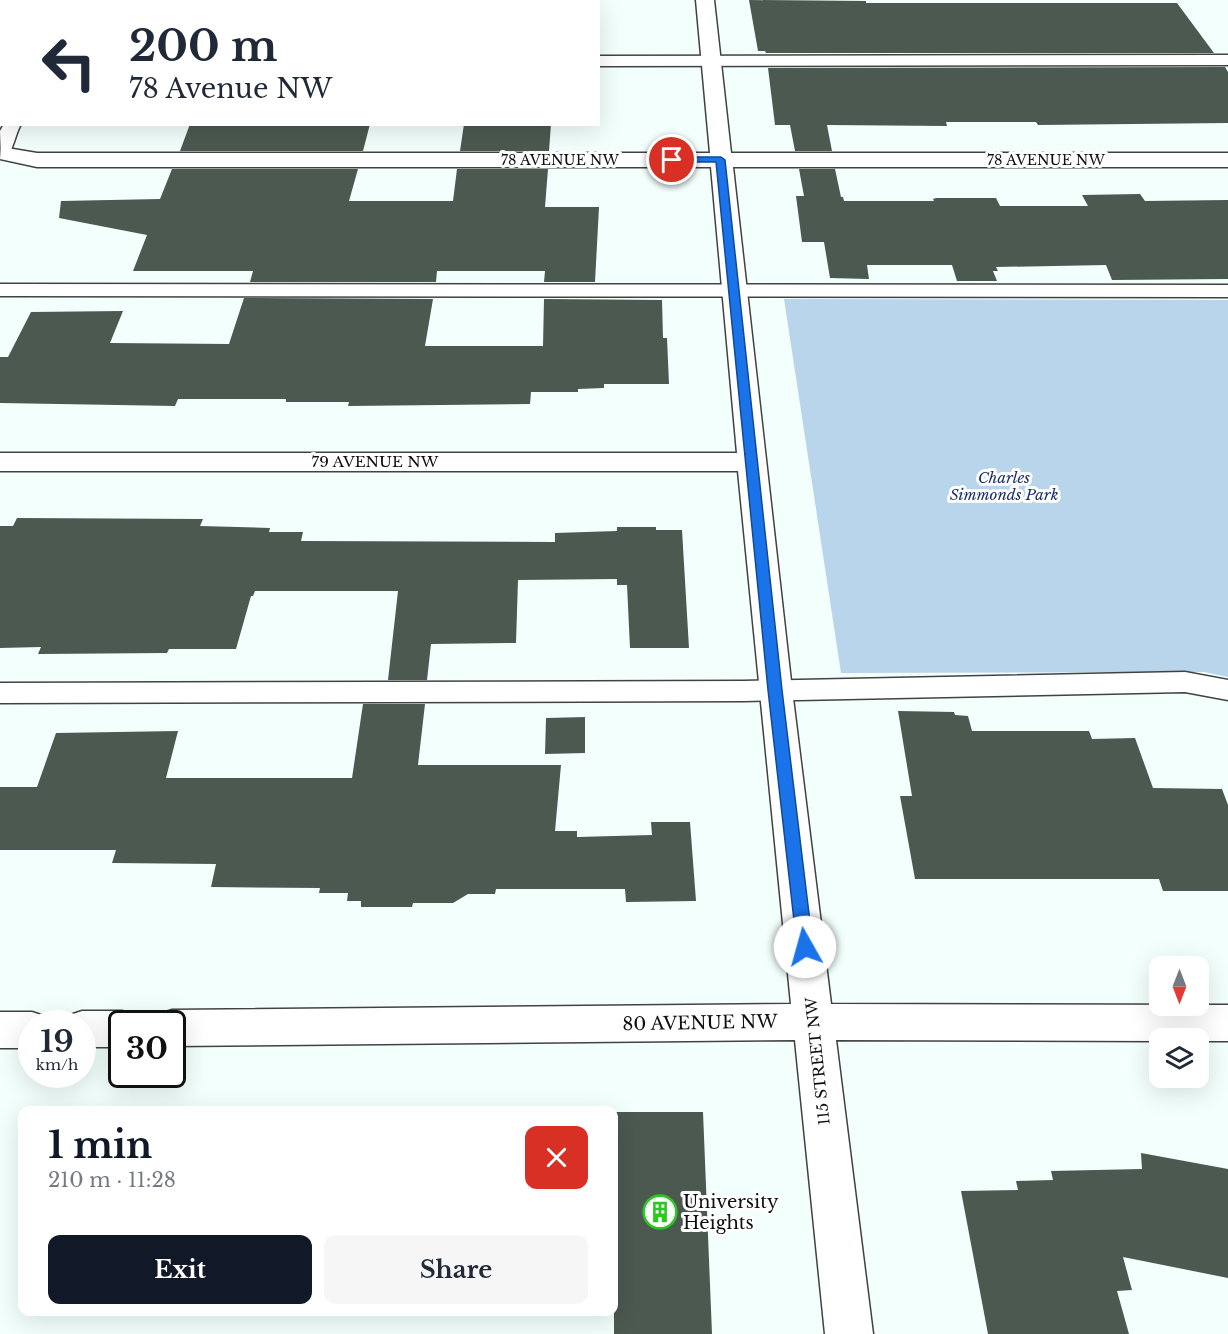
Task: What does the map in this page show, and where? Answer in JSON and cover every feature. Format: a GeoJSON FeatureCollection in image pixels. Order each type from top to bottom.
{"type":"FeatureCollection","features":[{"type":"Feature","properties":{"kind":"street","name":"115 STREET NW"},"geometry":{"type":"LineString","coordinates":[[705,0],[775,690],[849,1334]]}},
{"type":"Feature","properties":{"kind":"street","name":"78 AVENUE NW"},"geometry":{"type":"LineString","coordinates":[[1,153],[37,160],[1228,160]]}},
{"type":"Feature","properties":{"kind":"street","name":"79 AVENUE NW"},"geometry":{"type":"LineString","coordinates":[[0,462],[751,462]]}},
{"type":"Feature","properties":{"kind":"street","name":"80 AVENUE NW"},"geometry":{"type":"LineString","coordinates":[[186,1028],[814,1022],[1228,1023]]}},
{"type":"Feature","properties":{"kind":"street"},"geometry":{"type":"LineString","coordinates":[[0,1030],[18,1030]]}},
{"type":"Feature","properties":{"kind":"lane"},"geometry":{"type":"LineString","coordinates":[[600,61],[1228,60]]}},
{"type":"Feature","properties":{"kind":"lane"},"geometry":{"type":"LineString","coordinates":[[1,153],[6,135],[12,126]]}},
{"type":"Feature","properties":{"kind":"lane"},"geometry":{"type":"LineString","coordinates":[[0,290],[1228,291]]}},
{"type":"Feature","properties":{"kind":"lane"},"geometry":{"type":"LineString","coordinates":[[0,693],[775,690],[1185,682],[1228,690]]}},
{"type":"Feature","properties":{"kind":"green space","name":"Charles Simmonds Park"},"geometry":{"type":"Polygon","coordinates":[[[784,299],[1228,300],[1228,677],[1204,672],[841,673],[784,299]]]}},
{"type":"Feature","properties":{"kind":"building"},"geometry":{"type":"Polygon","coordinates":[[[749,0],[866,1],[866,3],[1177,3],[1214,53],[766,53],[758,51],[749,0]]]}},
{"type":"Feature","properties":{"kind":"building"},"geometry":{"type":"Polygon","coordinates":[[[1225,67],[1228,72],[1228,123],[1038,125],[1036,122],[946,122],[947,126],[827,125],[832,151],[795,151],[790,125],[775,125],[768,68],[1225,67]]]}},
{"type":"Feature","properties":{"kind":"building"},"geometry":{"type":"Polygon","coordinates":[[[189,126],[369,126],[363,151],[180,151],[189,126]]]}},
{"type":"Feature","properties":{"kind":"building"},"geometry":{"type":"Polygon","coordinates":[[[464,126],[551,126],[549,151],[460,151],[464,126]]]}},
{"type":"Feature","properties":{"kind":"building"},"geometry":{"type":"Polygon","coordinates":[[[172,169],[358,169],[349,201],[453,201],[457,169],[548,169],[545,207],[599,207],[595,282],[544,282],[545,271],[437,271],[436,282],[250,282],[253,271],[133,271],[147,235],[59,218],[61,201],[160,199],[172,169]]]}},
{"type":"Feature","properties":{"kind":"building"},"geometry":{"type":"Polygon","coordinates":[[[799,169],[835,169],[841,197],[844,201],[996,198],[1000,206],[1088,206],[1082,195],[1140,194],[1145,201],[1228,200],[1228,279],[1112,280],[1106,265],[996,267],[998,271],[993,271],[997,281],[957,281],[952,265],[867,265],[869,279],[830,278],[824,242],[802,242],[796,196],[804,196],[799,169]]]}},
{"type":"Feature","properties":{"kind":"building"},"geometry":{"type":"Polygon","coordinates":[[[244,298],[433,299],[425,346],[543,346],[544,299],[662,300],[663,338],[667,338],[669,384],[604,384],[604,388],[578,389],[578,392],[531,392],[530,404],[348,406],[349,402],[286,402],[286,399],[178,399],[175,406],[0,403],[0,357],[8,357],[31,312],[123,311],[110,343],[229,344],[244,298]]]}},
{"type":"Feature","properties":{"kind":"building"},"geometry":{"type":"Polygon","coordinates":[[[17,518],[203,519],[200,526],[270,528],[269,532],[303,532],[301,541],[555,542],[555,533],[617,531],[617,527],[682,530],[689,648],[630,648],[627,585],[617,585],[617,579],[518,580],[516,643],[431,644],[427,680],[388,680],[398,591],[255,591],[251,596],[236,649],[169,649],[167,653],[38,654],[41,647],[0,648],[0,526],[13,526],[17,518]]]}},
{"type":"Feature","properties":{"kind":"building"},"geometry":{"type":"Polygon","coordinates":[[[363,704],[425,704],[418,765],[561,765],[555,831],[577,831],[577,837],[652,835],[651,822],[690,822],[696,901],[626,902],[625,889],[496,889],[495,894],[468,894],[453,903],[413,903],[412,907],[361,907],[361,901],[347,901],[348,893],[319,893],[320,888],[211,887],[216,864],[112,863],[116,850],[0,850],[0,787],[37,787],[56,733],[178,731],[166,778],[352,778],[363,704]]]}},
{"type":"Feature","properties":{"kind":"building"},"geometry":{"type":"Polygon","coordinates":[[[898,711],[954,712],[955,715],[968,716],[972,731],[1089,731],[1092,739],[1135,738],[1153,788],[1222,789],[1228,805],[1228,891],[1163,891],[1159,879],[915,879],[900,796],[912,796],[898,711]]]}},
{"type":"Feature","properties":{"kind":"building"},"geometry":{"type":"Polygon","coordinates":[[[585,717],[585,753],[545,754],[546,718],[585,717]]]}},
{"type":"Feature","properties":{"kind":"building","name":"University Heights"},"geometry":{"type":"Polygon","coordinates":[[[618,1112],[703,1112],[712,1334],[614,1334],[614,1316],[618,1316],[618,1112]]]}},
{"type":"Feature","properties":{"kind":"building"},"geometry":{"type":"Polygon","coordinates":[[[1141,1153],[1228,1169],[1228,1278],[1123,1257],[1132,1290],[1117,1291],[1129,1334],[988,1334],[961,1191],[1018,1190],[1016,1181],[1053,1180],[1051,1171],[1142,1169],[1141,1153]]]}},
{"type":"Feature","properties":{"kind":"place","name":"University Heights"},"geometry":{"type":"Point","coordinates":[660,1212]}},
{"type":"Feature","properties":{"kind":"route"},"geometry":{"type":"LineString","coordinates":[[672,160],[721,160],[775,690],[805,947]]}}]}
